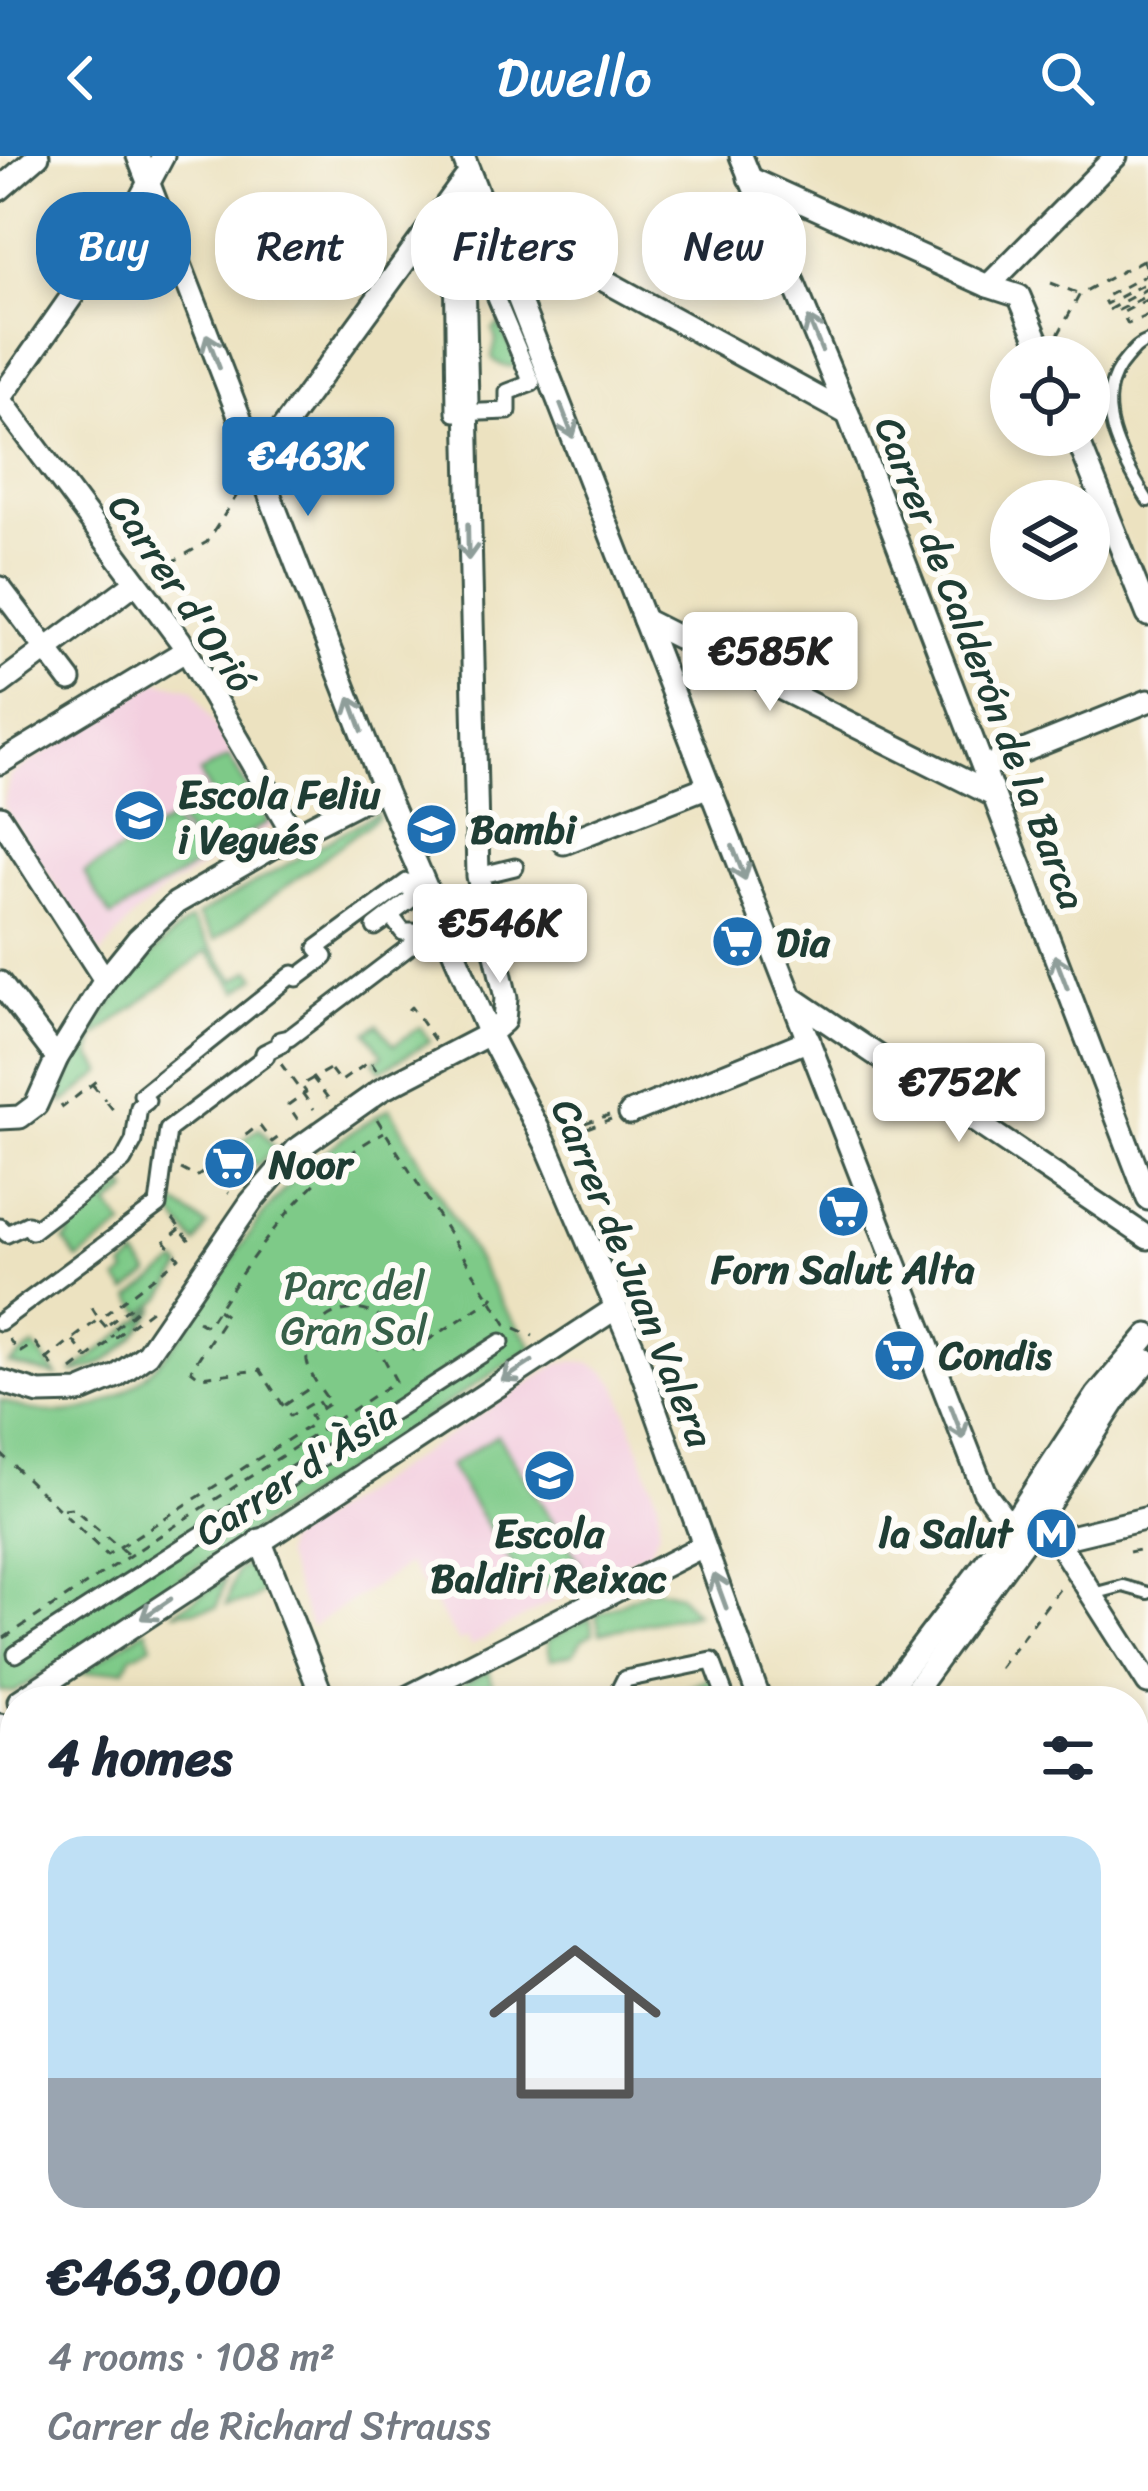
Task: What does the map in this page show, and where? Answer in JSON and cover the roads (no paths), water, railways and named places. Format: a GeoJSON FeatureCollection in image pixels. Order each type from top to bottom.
{"type":"FeatureCollection","features":[{"type":"Feature","properties":{"kind":"street"},"geometry":{"type":"LineString","coordinates":[[0,189],[38,156]]}},
{"type":"Feature","properties":{"kind":"street","name":"Carrer de Juan Valera"},"geometry":{"type":"LineString","coordinates":[[138,156],[253,469],[336,659],[384,789],[489,1034],[546,1144],[616,1308],[754,1686]]}},
{"type":"Feature","properties":{"kind":"street"},"geometry":{"type":"LineString","coordinates":[[0,399],[140,199],[163,156]]}},
{"type":"Feature","properties":{"kind":"street"},"geometry":{"type":"LineString","coordinates":[[988,286],[1116,156]]}},
{"type":"Feature","properties":{"kind":"street"},"geometry":{"type":"LineString","coordinates":[[253,469],[466,165]]}},
{"type":"Feature","properties":{"kind":"street"},"geometry":{"type":"LineString","coordinates":[[745,167],[988,286],[1019,296],[1042,336]]}},
{"type":"Feature","properties":{"kind":"street","name":"Carrer de Calderón de la Barca"},"geometry":{"type":"LineString","coordinates":[[745,167],[848,414],[1148,1199]]}},
{"type":"Feature","properties":{"kind":"street"},"geometry":{"type":"LineString","coordinates":[[618,288],[848,414]]}},
{"type":"Feature","properties":{"kind":"street"},"geometry":{"type":"LineString","coordinates":[[0,1381],[39,1394],[79,1392],[117,1376],[147,1354],[251,1202],[296,1150],[381,1090],[489,1034],[504,1021],[506,998],[478,876],[466,300]]}},
{"type":"Feature","properties":{"kind":"street"},"geometry":{"type":"LineString","coordinates":[[467,412],[508,411],[508,392],[532,382],[497,300]]}},
{"type":"Feature","properties":{"kind":"street"},"geometry":{"type":"LineString","coordinates":[[520,300],[985,1491],[1020,1529],[1057,1540],[1148,1518]]}},
{"type":"Feature","properties":{"kind":"street","name":"Carrer d'Orió"},"geometry":{"type":"LineString","coordinates":[[0,399],[140,580],[294,835]]}},
{"type":"Feature","properties":{"kind":"street"},"geometry":{"type":"LineString","coordinates":[[1084,456],[1148,615]]}},
{"type":"Feature","properties":{"kind":"street"},"geometry":{"type":"LineString","coordinates":[[0,684],[140,580]]}},
{"type":"Feature","properties":{"kind":"street"},"geometry":{"type":"LineString","coordinates":[[0,588],[70,680]]}},
{"type":"Feature","properties":{"kind":"street"},"geometry":{"type":"LineString","coordinates":[[644,620],[993,795]]}},
{"type":"Feature","properties":{"kind":"street"},"geometry":{"type":"LineString","coordinates":[[0,763],[185,651]]}},
{"type":"Feature","properties":{"kind":"street"},"geometry":{"type":"LineString","coordinates":[[984,767],[1148,701]]}},
{"type":"Feature","properties":{"kind":"street"},"geometry":{"type":"LineString","coordinates":[[558,848],[709,786]]}},
{"type":"Feature","properties":{"kind":"street"},"geometry":{"type":"LineString","coordinates":[[0,1118],[20,1117],[33,1108],[105,980],[176,903],[384,789]]}},
{"type":"Feature","properties":{"kind":"street"},"geometry":{"type":"LineString","coordinates":[[0,817],[8,848],[105,980]]}},
{"type":"Feature","properties":{"kind":"street"},"geometry":{"type":"LineString","coordinates":[[478,876],[515,867]]}},
{"type":"Feature","properties":{"kind":"street"},"geometry":{"type":"LineString","coordinates":[[0,1227],[7,1234],[28,1224],[32,1231],[122,1161],[134,1141],[139,1107],[147,1101],[142,1094],[293,974],[297,979],[325,957],[317,948],[406,882],[413,896],[375,927],[391,916],[418,940],[289,1038],[280,1040],[282,1044],[264,1053],[168,1130],[158,1204],[0,1325]]}},
{"type":"Feature","properties":{"kind":"street"},"geometry":{"type":"LineString","coordinates":[[0,983],[57,1058]]}},
{"type":"Feature","properties":{"kind":"street"},"geometry":{"type":"LineString","coordinates":[[790,997],[1148,1238]]}},
{"type":"Feature","properties":{"kind":"street"},"geometry":{"type":"LineString","coordinates":[[626,1112],[809,1040]]}},
{"type":"Feature","properties":{"kind":"street","name":"Carrer d'Àsia"},"geometry":{"type":"LineString","coordinates":[[41,1686],[616,1308]]}},
{"type":"Feature","properties":{"kind":"street"},"geometry":{"type":"LineString","coordinates":[[917,1686],[1020,1529],[1097,1395],[1148,1335]]}},
{"type":"Feature","properties":{"kind":"street"},"geometry":{"type":"LineString","coordinates":[[16,1654],[501,1342]]}},
{"type":"Feature","properties":{"kind":"street"},"geometry":{"type":"LineString","coordinates":[[892,1686],[1148,1361]]}},
{"type":"Feature","properties":{"kind":"street"},"geometry":{"type":"LineString","coordinates":[[260,1540],[318,1686]]}},
{"type":"Feature","properties":{"kind":"street"},"geometry":{"type":"LineString","coordinates":[[1057,1540],[1148,1683]]}},
{"type":"Feature","properties":{"kind":"street"},"geometry":{"type":"LineString","coordinates":[[429,1686],[703,1546]]}},
{"type":"Feature","properties":{"kind":"street"},"geometry":{"type":"LineString","coordinates":[[621,1686],[625,1678],[712,1660],[722,1686]]}},
{"type":"Feature","properties":{"kind":"lane"},"geometry":{"type":"LineString","coordinates":[[1147,496],[1122,454],[1105,398],[1117,369],[1138,345],[1148,341]]}},
{"type":"Feature","properties":{"kind":"lane"},"geometry":{"type":"LineString","coordinates":[[1092,1595],[1123,1586],[1148,1593]]}},
{"type":"Feature","properties":{"kind":"place","name":"Escola Feliu i Vegués"},"geometry":{"type":"Point","coordinates":[139,816]}},
{"type":"Feature","properties":{"kind":"place","name":"Bambi"},"geometry":{"type":"Point","coordinates":[431,829]}},
{"type":"Feature","properties":{"kind":"place","name":"Dia"},"geometry":{"type":"Point","coordinates":[737,942]}},
{"type":"Feature","properties":{"kind":"place","name":"Noor"},"geometry":{"type":"Point","coordinates":[230,1164]}},
{"type":"Feature","properties":{"kind":"place","name":"Forn Salut Alta"},"geometry":{"type":"Point","coordinates":[843,1212]}},
{"type":"Feature","properties":{"kind":"place","name":"Condis"},"geometry":{"type":"Point","coordinates":[900,1355]}},
{"type":"Feature","properties":{"kind":"place","name":"Escola Baldiri Reixac"},"geometry":{"type":"Point","coordinates":[549,1476]}},
{"type":"Feature","properties":{"kind":"place","name":"la Salut"},"geometry":{"type":"Point","coordinates":[1051,1533]}},
{"type":"Feature","properties":{"kind":"park label","name":"Parc del Gran Sol"},"geometry":{"type":"Point","coordinates":[354,1308]}}]}
